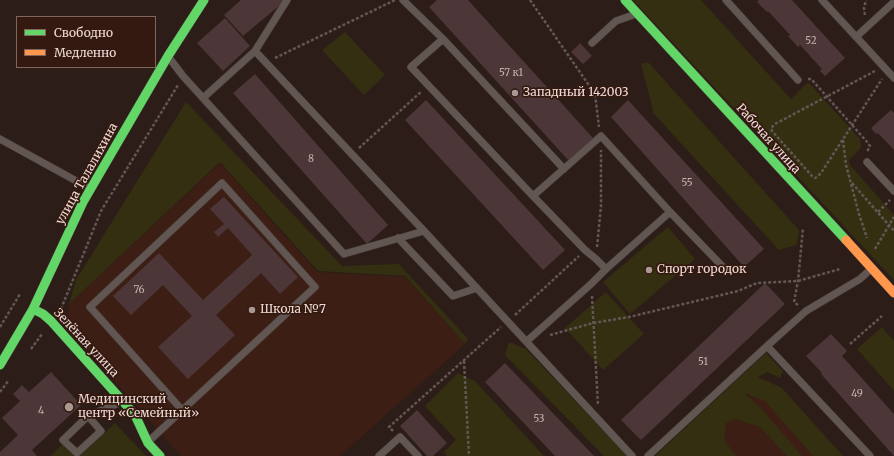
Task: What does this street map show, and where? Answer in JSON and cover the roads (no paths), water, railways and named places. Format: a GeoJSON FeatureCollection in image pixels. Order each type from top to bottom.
{"type":"FeatureCollection","features":[{"type":"Feature","properties":{"kind":"street","name":"улица Талалихина"},"geometry":{"type":"LineString","coordinates":[[0,365],[33,309],[83,202],[168,56],[204,0]]}},
{"type":"Feature","properties":{"kind":"street","name":"Рабочая улица"},"geometry":{"type":"LineString","coordinates":[[625,0],[894,294]]}},
{"type":"Feature","properties":{"kind":"street","name":"Зелёная улица"},"geometry":{"type":"LineString","coordinates":[[33,309],[43,314],[50,321],[135,414],[148,443],[160,456]]}},
{"type":"Feature","properties":{"kind":"lane"},"geometry":{"type":"LineString","coordinates":[[203,98],[255,51],[287,0]]}},
{"type":"Feature","properties":{"kind":"lane"},"geometry":{"type":"LineString","coordinates":[[403,0],[443,39],[564,169]]}},
{"type":"Feature","properties":{"kind":"lane"},"geometry":{"type":"LineString","coordinates":[[726,0],[798,80]]}},
{"type":"Feature","properties":{"kind":"lane"},"geometry":{"type":"LineString","coordinates":[[822,0],[894,78]]}},
{"type":"Feature","properties":{"kind":"lane"},"geometry":{"type":"LineString","coordinates":[[856,37],[894,2]]}},
{"type":"Feature","properties":{"kind":"lane"},"geometry":{"type":"LineString","coordinates":[[592,43],[616,21],[638,14]]}},
{"type":"Feature","properties":{"kind":"lane"},"geometry":{"type":"LineString","coordinates":[[443,39],[412,68],[585,250],[606,269]]}},
{"type":"Feature","properties":{"kind":"lane"},"geometry":{"type":"LineString","coordinates":[[255,51],[527,341],[632,456]]}},
{"type":"Feature","properties":{"kind":"lane"},"geometry":{"type":"LineString","coordinates":[[168,56],[203,98],[344,254],[424,231]]}},
{"type":"Feature","properties":{"kind":"lane"},"geometry":{"type":"LineString","coordinates":[[533,196],[601,136],[670,212],[723,266]]}},
{"type":"Feature","properties":{"kind":"lane"},"geometry":{"type":"LineString","coordinates":[[0,139],[91,189]]}},
{"type":"Feature","properties":{"kind":"lane"},"geometry":{"type":"LineString","coordinates":[[867,162],[894,191]]}},
{"type":"Feature","properties":{"kind":"lane"},"geometry":{"type":"LineString","coordinates":[[148,443],[315,287],[222,183],[90,307],[182,410]]}},
{"type":"Feature","properties":{"kind":"lane"},"geometry":{"type":"LineString","coordinates":[[527,341],[670,212]]}},
{"type":"Feature","properties":{"kind":"lane"},"geometry":{"type":"LineString","coordinates":[[398,238],[453,296],[477,288]]}},
{"type":"Feature","properties":{"kind":"lane"},"geometry":{"type":"LineString","coordinates":[[648,456],[806,311],[860,279],[871,269]]}},
{"type":"Feature","properties":{"kind":"lane"},"geometry":{"type":"LineString","coordinates":[[767,346],[870,456]]}},
{"type":"Feature","properties":{"kind":"lane"},"geometry":{"type":"LineString","coordinates":[[88,416],[101,431],[77,453],[64,440],[88,416],[123,401]]}},
{"type":"Feature","properties":{"kind":"lane"},"geometry":{"type":"LineString","coordinates":[[379,456],[400,437],[418,456]]}},
{"type":"Feature","properties":{"kind":"place","name":"Западный 142003"},"geometry":{"type":"Point","coordinates":[515,93]}},
{"type":"Feature","properties":{"kind":"place","name":"Спорт городок"},"geometry":{"type":"Point","coordinates":[649,270]}},
{"type":"Feature","properties":{"kind":"place","name":"Школа №7"},"geometry":{"type":"Point","coordinates":[252,310]}},
{"type":"Feature","properties":{"kind":"place","name":"Медицинский центр «Семейный»"},"geometry":{"type":"Point","coordinates":[69,407]}}]}
